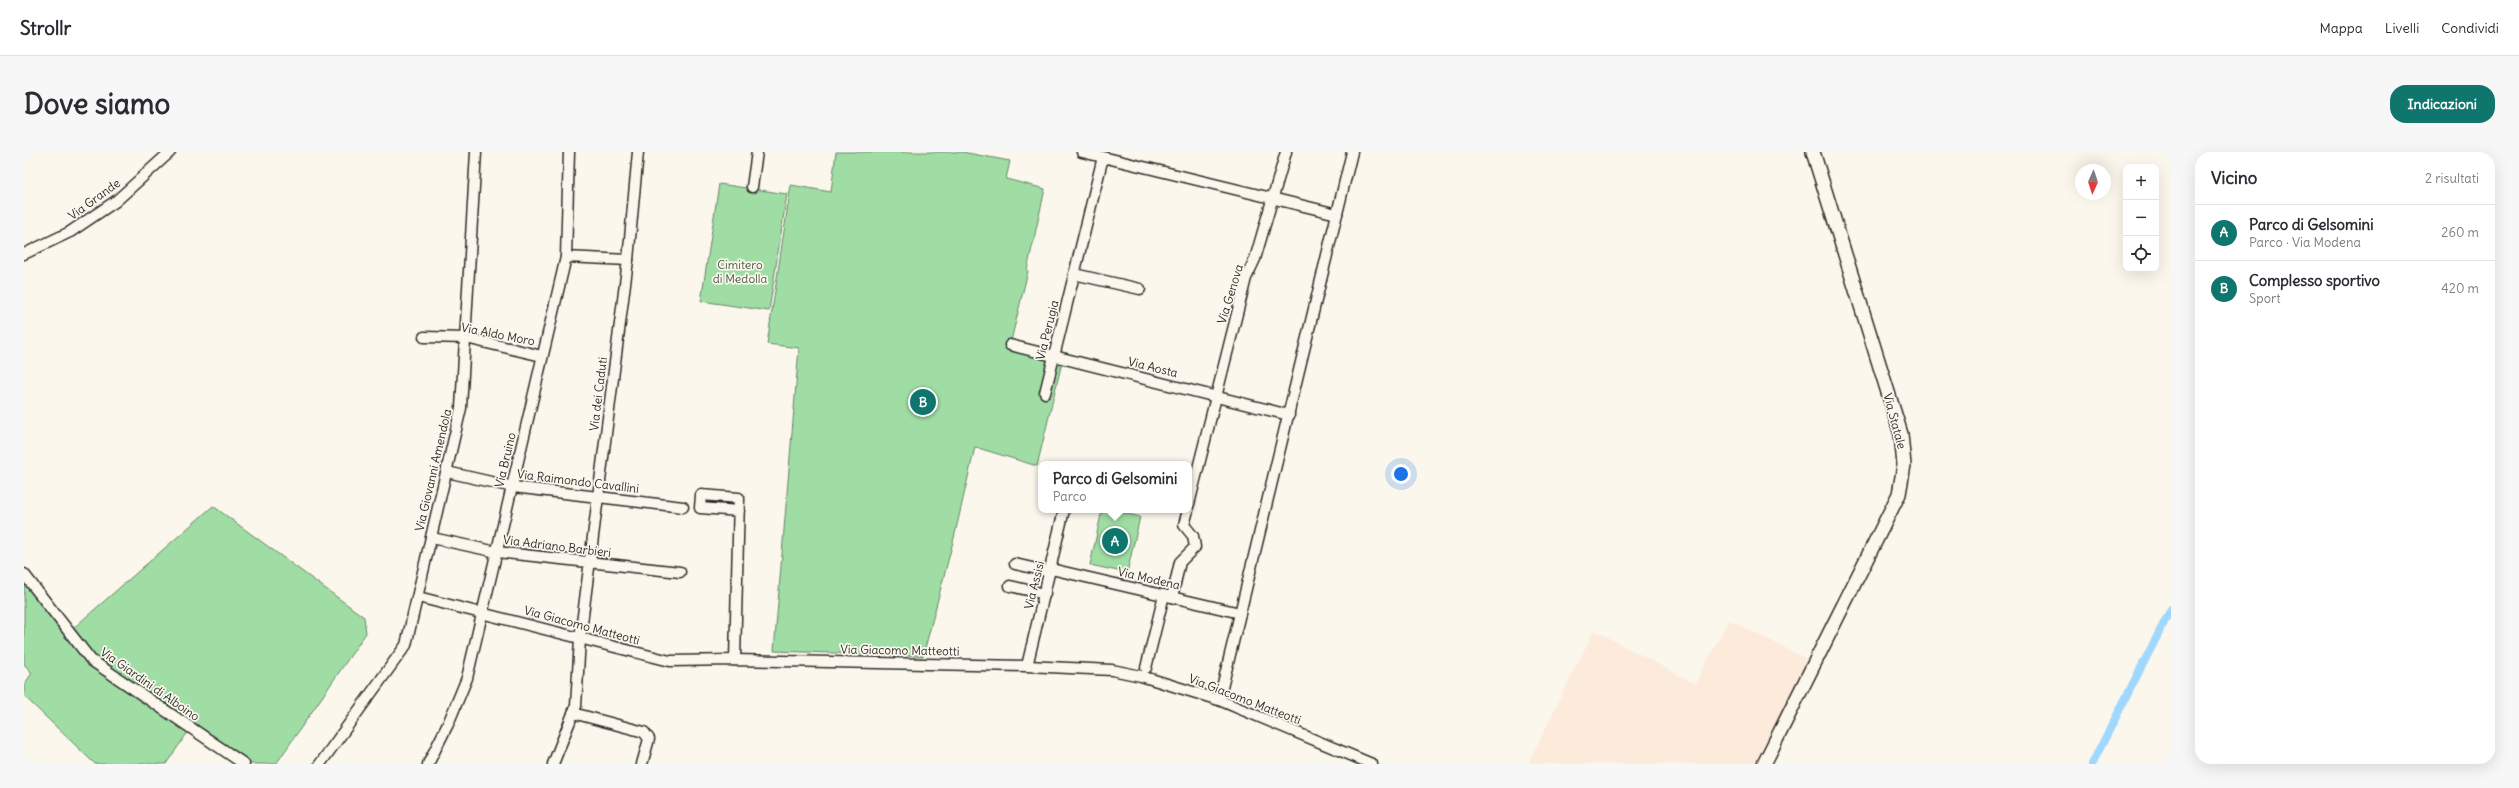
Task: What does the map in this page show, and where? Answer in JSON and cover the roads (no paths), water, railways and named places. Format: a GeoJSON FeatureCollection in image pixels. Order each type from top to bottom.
{"type":"FeatureCollection","features":[{"type":"Feature","properties":{"kind":"main road","name":"Via Statale"},"geometry":{"type":"LineString","coordinates":[[1764,764],[1899,494],[1904,465],[1900,434],[1813,152]]}},
{"type":"Feature","properties":{"kind":"street","name":"Via Grande"},"geometry":{"type":"LineString","coordinates":[[24,254],[70,232],[116,201],[170,152]]}},
{"type":"Feature","properties":{"kind":"street","name":"Via Giovanni Amendola"},"geometry":{"type":"LineString","coordinates":[[320,764],[406,645],[461,408],[476,152]]}},
{"type":"Feature","properties":{"kind":"street","name":"Via Bruino"},"geometry":{"type":"LineString","coordinates":[[428,764],[448,724],[467,678],[484,612],[566,257],[569,152]]}},
{"type":"Feature","properties":{"kind":"street","name":"Via dei Caduti"},"geometry":{"type":"LineString","coordinates":[[553,764],[576,706],[580,639],[628,260],[638,152]]}},
{"type":"Feature","properties":{"kind":"street"},"geometry":{"type":"LineString","coordinates":[[752,187],[757,152]]}},
{"type":"Feature","properties":{"kind":"street"},"geometry":{"type":"LineString","coordinates":[[1082,152],[1337,214]]}},
{"type":"Feature","properties":{"kind":"street","name":"Via Genova"},"geometry":{"type":"LineString","coordinates":[[1192,492],[1246,278],[1255,259],[1286,152]]}},
{"type":"Feature","properties":{"kind":"street"},"geometry":{"type":"LineString","coordinates":[[1219,700],[1352,152]]}},
{"type":"Feature","properties":{"kind":"street","name":"Via Perugia"},"geometry":{"type":"LineString","coordinates":[[1044,393],[1103,157]]}},
{"type":"Feature","properties":{"kind":"street"},"geometry":{"type":"LineString","coordinates":[[566,257],[628,260]]}},
{"type":"Feature","properties":{"kind":"street"},"geometry":{"type":"LineString","coordinates":[[1074,274],[1140,289]]}},
{"type":"Feature","properties":{"kind":"street","name":"Via Aldo Moro"},"geometry":{"type":"LineString","coordinates":[[424,337],[466,338],[542,356]]}},
{"type":"Feature","properties":{"kind":"street","name":"Via Aosta"},"geometry":{"type":"LineString","coordinates":[[1010,345],[1288,415]]}},
{"type":"Feature","properties":{"kind":"street","name":"Via Raimondo Cavallini"},"geometry":{"type":"LineString","coordinates":[[447,472],[513,486],[684,507]]}},
{"type":"Feature","properties":{"kind":"street"},"geometry":{"type":"LineString","coordinates":[[735,660],[739,511]]}},
{"type":"Feature","properties":{"kind":"street","name":"Via Assisi"},"geometry":{"type":"LineString","coordinates":[[1027,666],[1051,571],[1063,513]]}},
{"type":"Feature","properties":{"kind":"street"},"geometry":{"type":"LineString","coordinates":[[1146,668],[1180,562],[1195,547],[1193,536],[1184,525],[1187,513]]}},
{"type":"Feature","properties":{"kind":"street","name":"Via Adriano Barbieri"},"geometry":{"type":"LineString","coordinates":[[432,538],[497,552],[590,564],[680,572]]}},
{"type":"Feature","properties":{"kind":"street","name":"Via Modena"},"geometry":{"type":"LineString","coordinates":[[1015,564],[1168,596],[1240,614]]}},
{"type":"Feature","properties":{"kind":"street","name":"Via Giardini di Alboino"},"geometry":{"type":"LineString","coordinates":[[24,574],[91,660],[244,764]]}},
{"type":"Feature","properties":{"kind":"street"},"geometry":{"type":"LineString","coordinates":[[1010,586],[1045,594]]}},
{"type":"Feature","properties":{"kind":"street","name":"Via Giacomo Matteotti"},"geometry":{"type":"LineString","coordinates":[[418,597],[484,612],[580,639],[670,661],[735,660],[1027,666],[1112,670],[1147,678],[1219,700],[1372,764]]}},
{"type":"Feature","properties":{"kind":"street"},"geometry":{"type":"LineString","coordinates":[[573,713],[644,732],[649,739],[642,764]]}},
{"type":"Feature","properties":{"kind":"waterway"},"geometry":{"type":"LineString","coordinates":[[2092,764],[2171,609]]}},
{"type":"Feature","properties":{"kind":"place","name":"Complesso sportivo"},"geometry":{"type":"Point","coordinates":[923,402]}},
{"type":"Feature","properties":{"kind":"place","name":"Parco di Gelsomini"},"geometry":{"type":"Point","coordinates":[1115,541]}},
{"type":"Feature","properties":{"kind":"park label","name":"Cimitero di Medolla"},"geometry":{"type":"Point","coordinates":[740,271]}}]}
